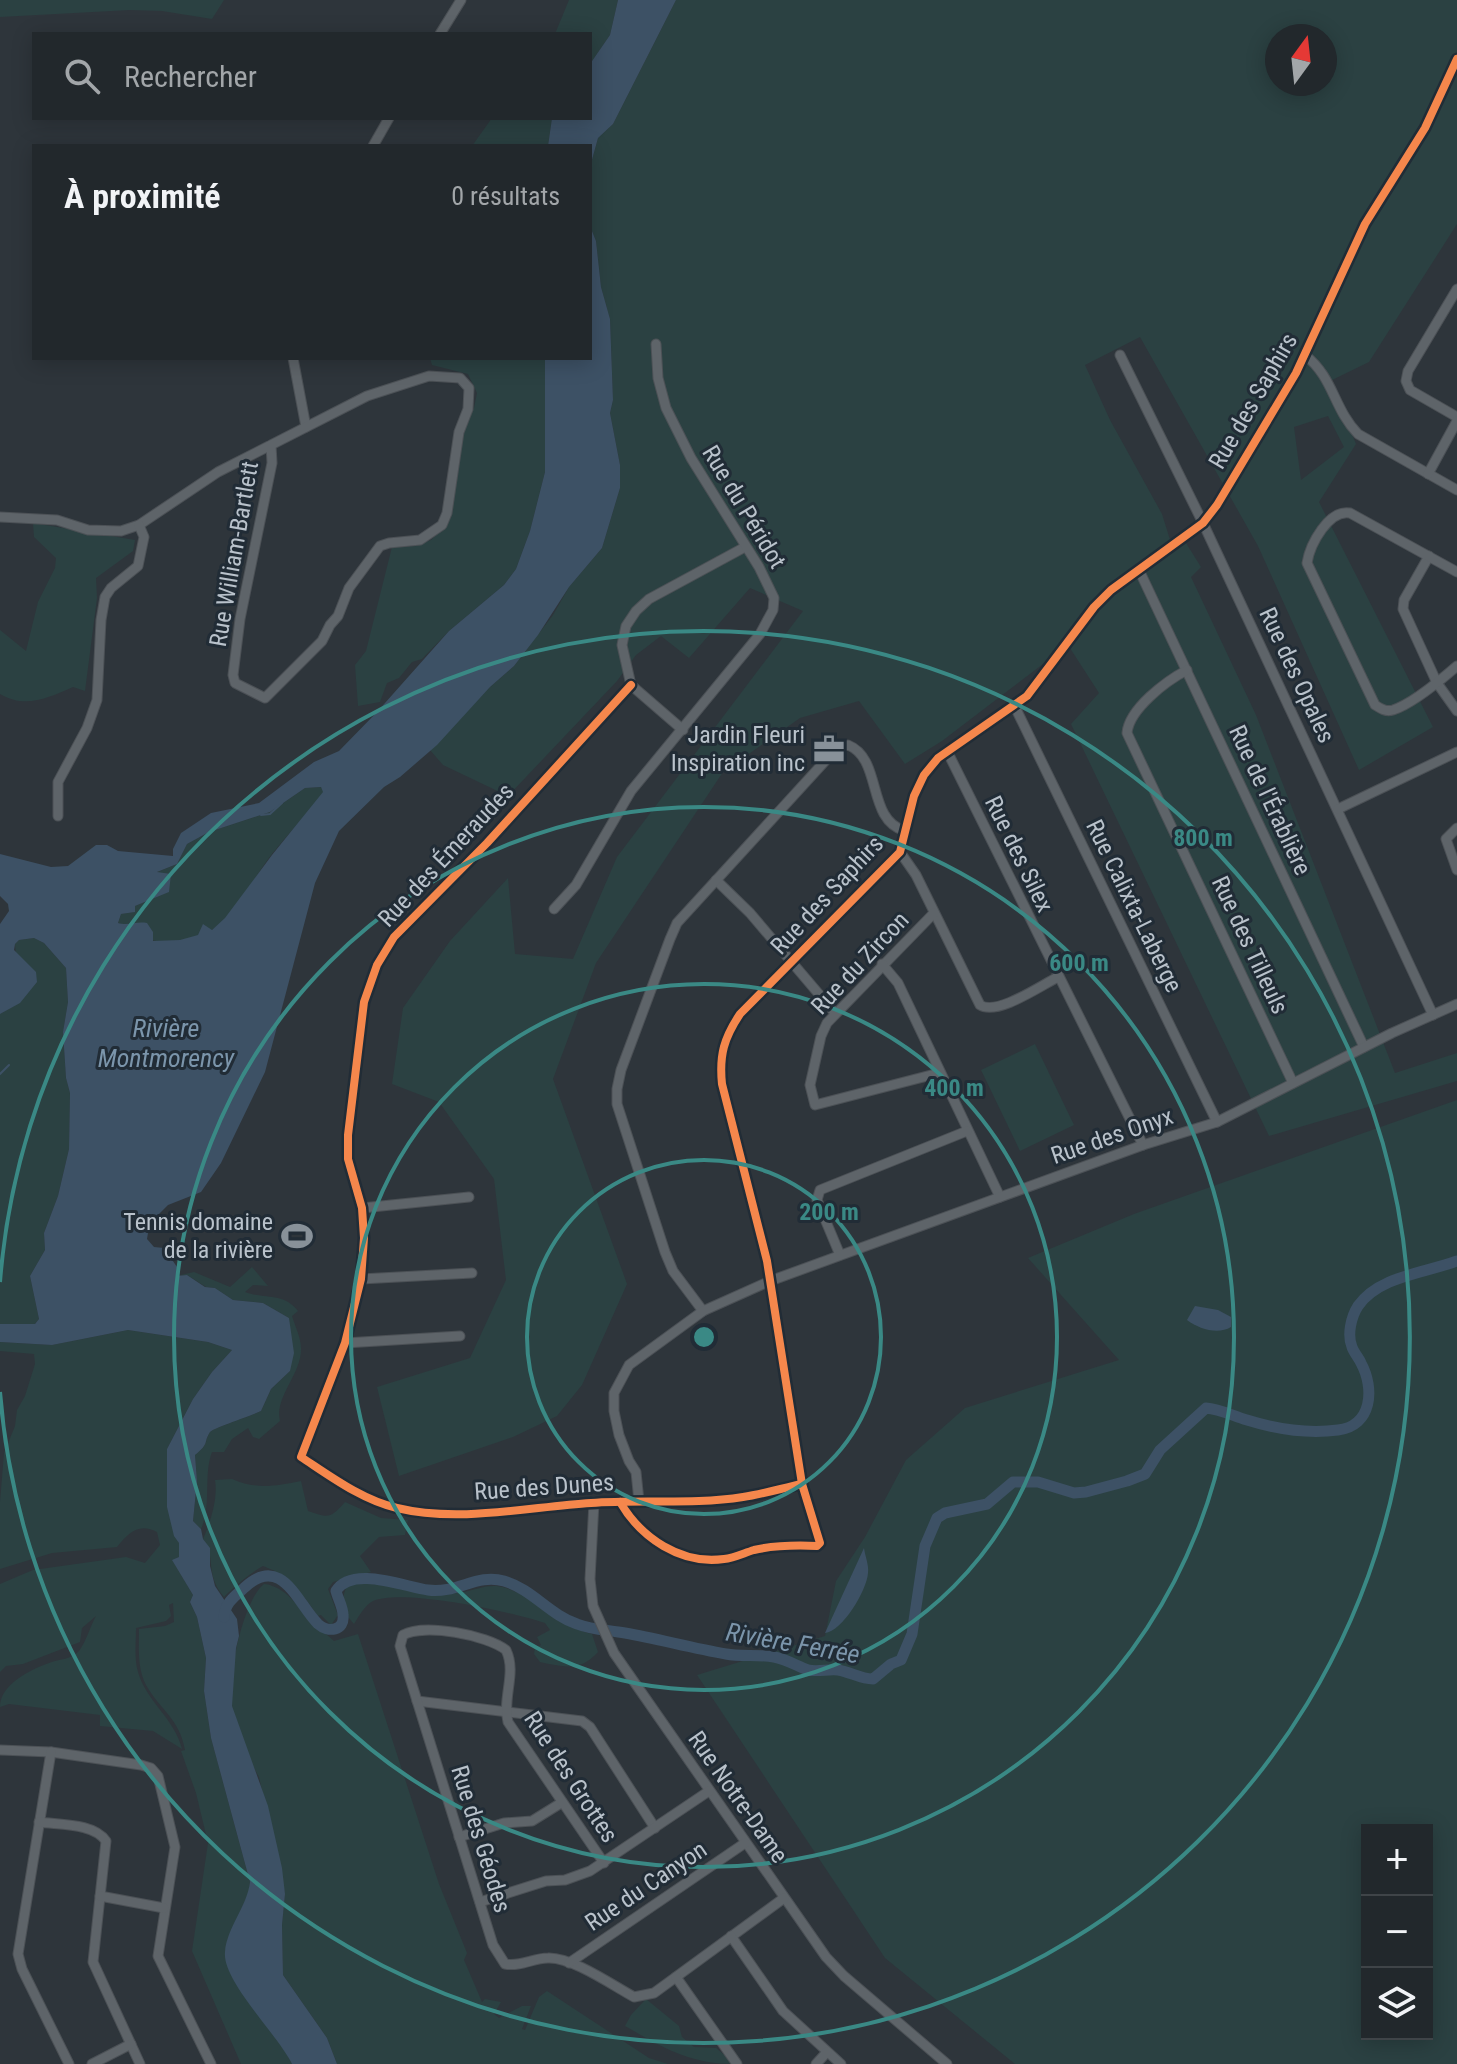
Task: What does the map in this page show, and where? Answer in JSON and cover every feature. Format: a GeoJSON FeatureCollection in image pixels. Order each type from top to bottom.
{"type":"FeatureCollection","features":[{"type":"Feature","properties":{"kind":"street"},"geometry":{"type":"LineString","coordinates":[[441,32],[461,0]]}},
{"type":"Feature","properties":{"kind":"street","name":"Rue des Saphirs"},"geometry":{"type":"LineString","coordinates":[[620,1502],[629,1518],[654,1541],[677,1553],[702,1560],[726,1559],[779,1545],[817,1546],[821,1538],[802,1484],[770,1281],[722,1084],[722,1047],[740,1014],[900,852],[914,796],[924,775],[938,758],[1015,707],[1111,590],[1203,523],[1217,505],[1305,355],[1365,224],[1425,128],[1457,59]]}},
{"type":"Feature","properties":{"kind":"street"},"geometry":{"type":"LineString","coordinates":[[374,144],[388,120]]}},
{"type":"Feature","properties":{"kind":"street"},"geometry":{"type":"LineString","coordinates":[[1428,474],[1457,419],[1410,390],[1406,381],[1408,371],[1457,289]]}},
{"type":"Feature","properties":{"kind":"street","name":"Rue du Péridot"},"geometry":{"type":"LineString","coordinates":[[554,909],[576,885],[631,791],[760,634],[773,610],[774,598],[768,585],[691,458],[666,408],[658,378],[656,344]]}},
{"type":"Feature","properties":{"kind":"street","name":"Rue des Opales"},"geometry":{"type":"LineString","coordinates":[[1120,355],[1203,523],[1433,1015]]}},
{"type":"Feature","properties":{"kind":"street"},"geometry":{"type":"LineString","coordinates":[[1305,355],[1319,366],[1346,422],[1358,434],[1457,490]]}},
{"type":"Feature","properties":{"kind":"street"},"geometry":{"type":"LineString","coordinates":[[0,517],[57,520],[104,532],[139,525],[218,472],[306,427],[293,360]]}},
{"type":"Feature","properties":{"kind":"street","name":"Rue William-Bartlett"},"geometry":{"type":"LineString","coordinates":[[271,445],[272,463],[240,619],[233,675],[235,683],[265,698],[322,641],[338,616],[349,588],[380,546],[420,540],[442,525],[447,513],[459,432],[468,409],[469,388],[460,378],[429,376],[367,396],[306,427]]}},
{"type":"Feature","properties":{"kind":"street"},"geometry":{"type":"LineString","coordinates":[[1457,572],[1350,513],[1341,511],[1334,515],[1309,550],[1307,563],[1375,705],[1382,710],[1392,710],[1437,683],[1457,666]]}},
{"type":"Feature","properties":{"kind":"street"},"geometry":{"type":"LineString","coordinates":[[58,816],[58,782],[87,728],[97,700],[105,597],[111,588],[138,566],[144,537],[139,525]]}},
{"type":"Feature","properties":{"kind":"street"},"geometry":{"type":"LineString","coordinates":[[683,730],[631,685],[622,645],[626,626],[636,611],[663,590],[745,547]]}},
{"type":"Feature","properties":{"kind":"street"},"geometry":{"type":"LineString","coordinates":[[1429,556],[1404,600],[1403,609],[1437,683],[1457,711]]}},
{"type":"Feature","properties":{"kind":"street","name":"Rue de l'Érablière"},"geometry":{"type":"LineString","coordinates":[[1139,570],[1364,1047]]}},
{"type":"Feature","properties":{"kind":"street","name":"Rue des Tilleuls"},"geometry":{"type":"LineString","coordinates":[[1187,670],[1167,680],[1146,702],[1128,723],[1127,733],[1293,1083]]}},
{"type":"Feature","properties":{"kind":"street","name":"Rue des Émeraudes"},"geometry":{"type":"LineString","coordinates":[[301,1457],[345,1343],[361,1279],[364,1238],[362,1208],[348,1159],[348,1135],[364,1002],[377,965],[394,937],[487,843],[631,685]]}},
{"type":"Feature","properties":{"kind":"street","name":"Rue Calixta-Laberge"},"geometry":{"type":"LineString","coordinates":[[1015,707],[1217,1122]]}},
{"type":"Feature","properties":{"kind":"street"},"geometry":{"type":"LineString","coordinates":[[703,1311],[673,1271],[665,1252],[620,1120],[617,1089],[621,1070],[677,923],[842,745],[852,746],[867,767],[890,825],[905,831]]}},
{"type":"Feature","properties":{"kind":"street","name":"Rue des Silex"},"geometry":{"type":"LineString","coordinates":[[947,751],[1143,1145]]}},
{"type":"Feature","properties":{"kind":"street"},"geometry":{"type":"LineString","coordinates":[[1338,809],[1457,752]]}},
{"type":"Feature","properties":{"kind":"street"},"geometry":{"type":"LineString","coordinates":[[1457,828],[1446,839],[1457,870]]}},
{"type":"Feature","properties":{"kind":"street"},"geometry":{"type":"LineString","coordinates":[[900,852],[916,875],[975,998],[986,1008],[1000,1007],[1058,977]]}},
{"type":"Feature","properties":{"kind":"street"},"geometry":{"type":"LineString","coordinates":[[716,880],[750,913],[835,1013]]}},
{"type":"Feature","properties":{"kind":"street","name":"Rue du Zircon"},"geometry":{"type":"LineString","coordinates":[[934,913],[835,1013],[821,1036],[810,1085],[815,1105],[939,1073]]}},
{"type":"Feature","properties":{"kind":"street"},"geometry":{"type":"LineString","coordinates":[[882,964],[898,983],[1000,1197]]}},
{"type":"Feature","properties":{"kind":"street","name":"Rue des Onyx"},"geometry":{"type":"LineString","coordinates":[[639,1501],[636,1472],[619,1435],[614,1393],[629,1365],[703,1311],[744,1290],[1143,1145],[1217,1122],[1364,1047],[1457,1004]]}},
{"type":"Feature","properties":{"kind":"street"},"geometry":{"type":"LineString","coordinates":[[840,1255],[817,1200],[820,1190],[967,1131]]}},
{"type":"Feature","properties":{"kind":"street"},"geometry":{"type":"LineString","coordinates":[[362,1208],[469,1197]]}},
{"type":"Feature","properties":{"kind":"street"},"geometry":{"type":"LineString","coordinates":[[361,1279],[472,1273]]}},
{"type":"Feature","properties":{"kind":"street"},"geometry":{"type":"LineString","coordinates":[[345,1343],[460,1336]]}},
{"type":"Feature","properties":{"kind":"street","name":"Rue des Dunes"},"geometry":{"type":"LineString","coordinates":[[301,1457],[373,1500],[414,1512],[466,1513],[594,1502],[744,1497],[802,1484]]}},
{"type":"Feature","properties":{"kind":"street","name":"Rue Notre-Dame"},"geometry":{"type":"LineString","coordinates":[[594,1502],[590,1579],[593,1606],[614,1653],[826,1957],[947,2064]]}},
{"type":"Feature","properties":{"kind":"street","name":"Rue des Géodes"},"geometry":{"type":"LineString","coordinates":[[506,1712],[511,1667],[506,1650],[486,1639],[460,1633],[408,1632],[400,1640],[493,1945],[505,1964],[520,1965],[550,1957],[569,1963],[634,1997],[654,1993],[784,1898]]}},
{"type":"Feature","properties":{"kind":"street"},"geometry":{"type":"LineString","coordinates":[[417,1701],[573,1718],[590,1727],[655,1828]]}},
{"type":"Feature","properties":{"kind":"street","name":"Rue des Grottes"},"geometry":{"type":"LineString","coordinates":[[506,1712],[514,1734],[604,1863]]}},
{"type":"Feature","properties":{"kind":"street"},"geometry":{"type":"LineString","coordinates":[[0,1750],[51,1752],[141,1765],[151,1768],[158,1776],[175,1847],[158,1947],[160,1964],[211,2064]]}},
{"type":"Feature","properties":{"kind":"street"},"geometry":{"type":"LineString","coordinates":[[51,1752],[18,1954],[22,1969],[69,2064]]}},
{"type":"Feature","properties":{"kind":"street"},"geometry":{"type":"LineString","coordinates":[[480,1902],[546,1881],[576,1877],[604,1863],[709,1791]]}},
{"type":"Feature","properties":{"kind":"street"},"geometry":{"type":"LineString","coordinates":[[459,1837],[504,1823],[532,1821],[561,1803]]}},
{"type":"Feature","properties":{"kind":"street"},"geometry":{"type":"LineString","coordinates":[[39,1822],[91,1829],[102,1835],[107,1848],[93,1962],[140,2064]]}},
{"type":"Feature","properties":{"kind":"street","name":"Rue du Canyon"},"geometry":{"type":"LineString","coordinates":[[569,1963],[745,1843]]}},
{"type":"Feature","properties":{"kind":"street"},"geometry":{"type":"LineString","coordinates":[[100,1896],[164,1908]]}},
{"type":"Feature","properties":{"kind":"street"},"geometry":{"type":"LineString","coordinates":[[731,1936],[783,2011],[841,2064]]}},
{"type":"Feature","properties":{"kind":"street"},"geometry":{"type":"LineString","coordinates":[[676,1977],[737,2064]]}},
{"type":"Feature","properties":{"kind":"street"},"geometry":{"type":"LineString","coordinates":[[92,2064],[131,2044]]}},
{"type":"Feature","properties":{"kind":"street"},"geometry":{"type":"LineString","coordinates":[[816,2064],[827,2052]]}},
{"type":"Feature","properties":{"kind":"green space"},"geometry":{"type":"Polygon","coordinates":[[[0,0],[224,0],[212,19],[162,11],[130,10],[0,17],[0,0]]]}},
{"type":"Feature","properties":{"kind":"green space"},"geometry":{"type":"Polygon","coordinates":[[[569,0],[618,0],[610,35],[592,61],[592,32],[556,32],[569,0]]]}},
{"type":"Feature","properties":{"kind":"green space"},"geometry":{"type":"Polygon","coordinates":[[[676,0],[1457,0],[1457,224],[1369,362],[1330,381],[1356,444],[1319,502],[1433,727],[1359,770],[1258,546],[1140,337],[1085,365],[1110,420],[1162,514],[1172,546],[1186,543],[1201,567],[1191,577],[1256,715],[1395,1073],[1457,1053],[1457,1081],[1269,1136],[1071,724],[1099,693],[1068,645],[942,741],[905,764],[859,701],[800,718],[723,772],[596,963],[553,1079],[627,1284],[582,1385],[557,1416],[513,1437],[399,1476],[377,1387],[470,1358],[506,1280],[494,1179],[439,1102],[392,1084],[403,1008],[450,941],[508,878],[515,954],[573,959],[617,857],[803,611],[750,588],[689,658],[661,636],[636,655],[617,681],[508,796],[443,765],[430,750],[514,666],[553,615],[569,587],[602,548],[620,488],[620,465],[610,413],[613,400],[610,319],[601,287],[592,231],[592,160],[598,138],[613,124],[676,0]],[[1328,416],[1294,427],[1301,480],[1344,447],[1328,416]]]}},
{"type":"Feature","properties":{"kind":"green space"},"geometry":{"type":"Polygon","coordinates":[[[491,120],[552,120],[548,144],[473,144],[491,120]]]}},
{"type":"Feature","properties":{"kind":"green space"},"geometry":{"type":"Polygon","coordinates":[[[431,360],[545,360],[545,472],[530,531],[516,569],[504,585],[449,631],[422,659],[412,662],[399,678],[387,683],[380,702],[358,706],[355,665],[366,651],[392,547],[414,546],[431,540],[448,523],[463,430],[474,408],[477,393],[468,374],[432,365],[431,360]]]}},
{"type":"Feature","properties":{"kind":"green space"},"geometry":{"type":"Polygon","coordinates":[[[33,523],[135,540],[133,551],[96,578],[97,598],[85,691],[73,687],[46,698],[18,701],[0,694],[0,630],[26,651],[38,602],[55,568],[56,558],[34,537],[33,523]]]}},
{"type":"Feature","properties":{"kind":"green space"},"geometry":{"type":"Polygon","coordinates":[[[321,787],[324,792],[219,925],[183,940],[162,941],[146,938],[118,923],[121,914],[134,912],[135,906],[168,892],[155,873],[177,864],[187,844],[209,832],[270,812],[305,788],[321,787]]]}},
{"type":"Feature","properties":{"kind":"green space"},"geometry":{"type":"Polygon","coordinates":[[[34,938],[44,943],[66,968],[68,1002],[63,1032],[70,1093],[69,1149],[58,1196],[44,1233],[45,1250],[30,1276],[39,1319],[35,1324],[0,1324],[0,1014],[20,1002],[15,944],[19,940],[34,938]]]}},
{"type":"Feature","properties":{"kind":"green space"},"geometry":{"type":"Polygon","coordinates":[[[1035,1044],[1074,1125],[1020,1151],[981,1070],[1035,1044]]]}},
{"type":"Feature","properties":{"kind":"green space"},"geometry":{"type":"Polygon","coordinates":[[[1457,1100],[1457,2064],[1015,2064],[885,1958],[697,1675],[825,1636],[836,1581],[865,1537],[906,1460],[965,1408],[1119,1360],[1028,1258],[1134,1214],[1457,1100]]]}},
{"type":"Feature","properties":{"kind":"green space"},"geometry":{"type":"Polygon","coordinates":[[[252,1267],[268,1286],[253,1285],[245,1292],[286,1301],[298,1311],[292,1316],[300,1340],[300,1358],[281,1403],[280,1421],[259,1439],[253,1437],[248,1428],[232,1439],[224,1452],[212,1452],[201,1529],[193,1521],[197,1481],[195,1455],[203,1448],[213,1430],[261,1411],[271,1389],[290,1371],[289,1318],[263,1303],[233,1300],[187,1275],[176,1276],[194,1272],[230,1287],[252,1267]]]}},
{"type":"Feature","properties":{"kind":"green space"},"geometry":{"type":"Polygon","coordinates":[[[128,1330],[208,1342],[232,1350],[193,1399],[167,1449],[179,1543],[179,1557],[173,1561],[193,1595],[190,1602],[197,1617],[206,1658],[204,1691],[211,1738],[250,1882],[249,1892],[227,1941],[292,2064],[241,2064],[192,1951],[208,1843],[196,1793],[181,1751],[185,1750],[182,1739],[174,1722],[146,1685],[139,1657],[139,1629],[174,1622],[173,1603],[169,1605],[171,1616],[166,1621],[136,1628],[136,1656],[142,1682],[173,1728],[182,1749],[153,1731],[100,1726],[100,1715],[9,1704],[0,1707],[5,1692],[17,1679],[76,1654],[96,1616],[82,1628],[80,1642],[23,1664],[6,1666],[0,1672],[0,1584],[33,1570],[126,1557],[145,1563],[160,1545],[157,1532],[145,1528],[130,1533],[117,1547],[52,1553],[0,1569],[4,1453],[35,1364],[34,1354],[0,1351],[0,1342],[52,1345],[128,1330]]]}},
{"type":"Feature","properties":{"kind":"green space"},"geometry":{"type":"Polygon","coordinates":[[[232,1479],[258,1486],[301,1481],[308,1511],[329,1516],[345,1502],[381,1518],[408,1520],[405,1535],[379,1537],[360,1556],[371,1572],[333,1582],[328,1589],[338,1615],[331,1625],[321,1615],[318,1616],[304,1597],[278,1582],[275,1571],[263,1566],[224,1597],[214,1580],[203,1539],[213,1510],[215,1480],[232,1479]]]}},
{"type":"Feature","properties":{"kind":"green space"},"geometry":{"type":"Polygon","coordinates":[[[360,1583],[438,1593],[464,1592],[489,1586],[506,1588],[570,1625],[592,1634],[598,1652],[578,1665],[540,1662],[534,1654],[535,1648],[541,1645],[537,1637],[550,1630],[545,1623],[432,1599],[408,1597],[373,1601],[354,1624],[345,1611],[343,1601],[347,1586],[360,1583]]]}},
{"type":"Feature","properties":{"kind":"green space"},"geometry":{"type":"Polygon","coordinates":[[[264,1584],[286,1594],[334,1641],[358,1634],[439,1884],[467,1953],[464,1960],[482,2002],[485,1999],[501,2002],[494,2014],[499,2018],[522,2006],[531,2006],[522,2029],[525,2030],[539,1997],[547,1991],[649,2058],[668,2064],[337,2064],[327,2038],[283,1975],[285,1894],[259,1777],[243,1743],[232,1707],[232,1679],[238,1642],[249,1606],[264,1584]]]}},
{"type":"Feature","properties":{"kind":"green space"},"geometry":{"type":"Polygon","coordinates":[[[646,1999],[679,2026],[682,2037],[694,2047],[716,2048],[735,2064],[690,2058],[625,2026],[646,1999]]]}},
{"type":"Feature","properties":{"kind":"water"},"geometry":{"type":"Polygon","coordinates":[[[618,0],[676,0],[613,124],[598,138],[592,160],[592,144],[548,144],[552,120],[592,120],[592,61],[610,35],[618,0]]]}},
{"type":"Feature","properties":{"kind":"water","name":"Rivière Montmorency"},"geometry":{"type":"Polygon","coordinates":[[[592,231],[601,287],[610,319],[613,400],[610,413],[620,465],[620,488],[602,548],[569,587],[514,666],[490,687],[437,745],[384,787],[339,831],[315,883],[265,1072],[221,1163],[201,1192],[168,1205],[151,1222],[138,1229],[148,1233],[147,1239],[154,1247],[164,1248],[177,1267],[176,1276],[187,1275],[233,1300],[263,1303],[289,1318],[294,1353],[290,1371],[271,1389],[261,1411],[210,1432],[203,1448],[195,1455],[197,1481],[193,1521],[201,1529],[203,1539],[210,1548],[215,1586],[237,1619],[239,1636],[232,1706],[268,1806],[282,1868],[285,1894],[283,1975],[327,2038],[337,2064],[292,2064],[241,1993],[226,1964],[227,1943],[250,1882],[211,1738],[204,1691],[206,1658],[197,1617],[190,1602],[193,1595],[172,1560],[179,1557],[179,1543],[174,1536],[167,1507],[167,1449],[193,1399],[232,1350],[208,1342],[128,1330],[52,1345],[0,1342],[0,1324],[35,1324],[39,1319],[30,1276],[45,1250],[44,1233],[58,1196],[69,1149],[70,1093],[63,1032],[68,1002],[66,968],[44,943],[34,938],[19,940],[15,944],[14,950],[36,972],[37,982],[20,1003],[0,1014],[0,924],[9,911],[8,904],[0,896],[0,854],[51,867],[68,866],[96,845],[107,845],[118,851],[173,856],[181,833],[211,813],[259,803],[314,762],[339,751],[449,631],[504,585],[516,569],[530,531],[545,472],[545,360],[592,360],[592,231]],[[321,787],[305,788],[270,812],[209,832],[187,844],[177,864],[157,872],[171,874],[169,892],[135,906],[135,912],[121,914],[118,923],[147,923],[153,932],[153,941],[180,940],[198,935],[203,924],[212,930],[225,918],[323,792],[321,787]]]}},
{"type":"Feature","properties":{"kind":"water"},"geometry":{"type":"Polygon","coordinates":[[[1195,1306],[1218,1310],[1231,1317],[1231,1327],[1215,1331],[1192,1323],[1187,1320],[1195,1306]]]}},
{"type":"Feature","properties":{"kind":"water"},"geometry":{"type":"Polygon","coordinates":[[[864,1548],[868,1570],[863,1589],[846,1618],[832,1631],[825,1633],[864,1548]]]}},
{"type":"Feature","properties":{"kind":"waterway"},"geometry":{"type":"LineString","coordinates":[[261,815],[270,814],[282,803]]}},
{"type":"Feature","properties":{"kind":"waterway"},"geometry":{"type":"LineString","coordinates":[[0,1074],[9,1065]]}},
{"type":"Feature","properties":{"kind":"waterway","name":"Rivière Ferrée"},"geometry":{"type":"LineString","coordinates":[[224,1617],[228,1604],[237,1594],[257,1578],[269,1576],[288,1585],[318,1624],[331,1629],[339,1627],[343,1620],[336,1591],[354,1579],[366,1578],[428,1590],[494,1579],[514,1585],[558,1615],[588,1628],[726,1654],[774,1657],[808,1670],[838,1670],[873,1679],[901,1660],[912,1634],[925,1546],[937,1518],[945,1513],[987,1504],[1013,1482],[1038,1482],[1074,1493],[1145,1474],[1160,1450],[1206,1408],[1292,1430],[1327,1431],[1349,1427],[1364,1414],[1369,1395],[1365,1373],[1350,1337],[1358,1306],[1367,1296],[1390,1282],[1457,1261]]}},
{"type":"Feature","properties":{"kind":"cycle path"},"geometry":{"type":"LineString","coordinates":[[620,1502],[651,1537],[693,1558],[724,1559],[762,1548],[817,1546],[820,1543],[802,1484],[767,1261],[722,1084],[721,1064],[726,1039],[740,1014],[900,852],[914,796],[924,775],[938,758],[1027,696],[1094,607],[1111,590],[1203,523],[1217,505],[1296,373],[1365,224],[1425,128],[1457,59]]}},
{"type":"Feature","properties":{"kind":"cycle path"},"geometry":{"type":"LineString","coordinates":[[631,685],[487,843],[394,937],[377,965],[364,1002],[348,1135],[348,1159],[362,1208],[364,1238],[361,1279],[345,1343],[301,1457],[371,1499],[397,1508],[445,1514],[494,1513],[610,1502],[724,1499],[802,1484]]}},
{"type":"Feature","properties":{"kind":"place","name":"Jardin Fleuri Inspiration inc"},"geometry":{"type":"Point","coordinates":[829,749]}},
{"type":"Feature","properties":{"kind":"place","name":"Tennis domaine de la rivière"},"geometry":{"type":"Point","coordinates":[297,1236]}}]}
